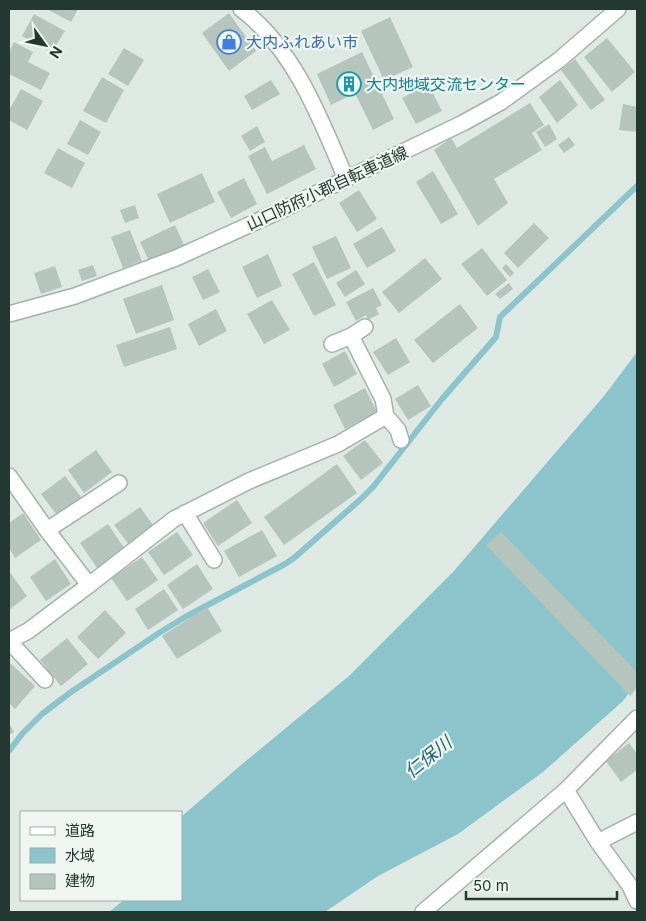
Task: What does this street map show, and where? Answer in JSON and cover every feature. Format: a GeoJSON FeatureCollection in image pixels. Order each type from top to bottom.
{"type":"FeatureCollection","features":[{"type":"Feature","properties":{"kind":"street"},"geometry":{"type":"LineString","coordinates":[[241,9],[264,29],[294,69],[320,119],[346,179]]}},
{"type":"Feature","properties":{"kind":"street","name":"山口防府小郡自転車道線"},"geometry":{"type":"LineString","coordinates":[[9,314],[75,296],[176,258],[282,210],[463,123],[501,102],[560,60],[618,9]]}},
{"type":"Feature","properties":{"kind":"street"},"geometry":{"type":"LineString","coordinates":[[332,344],[351,336],[365,327]]}},
{"type":"Feature","properties":{"kind":"street"},"geometry":{"type":"LineString","coordinates":[[351,336],[383,399],[386,416],[398,430],[401,440]]}},
{"type":"Feature","properties":{"kind":"street"},"geometry":{"type":"LineString","coordinates":[[46,680],[9,641],[28,631],[174,519],[248,481],[338,444],[386,416]]}},
{"type":"Feature","properties":{"kind":"street"},"geometry":{"type":"LineString","coordinates":[[9,476],[89,585]]}},
{"type":"Feature","properties":{"kind":"street"},"geometry":{"type":"LineString","coordinates":[[47,530],[119,483]]}},
{"type":"Feature","properties":{"kind":"street"},"geometry":{"type":"LineString","coordinates":[[185,513],[214,560]]}},
{"type":"Feature","properties":{"kind":"street"},"geometry":{"type":"LineString","coordinates":[[423,912],[566,790],[637,718]]}},
{"type":"Feature","properties":{"kind":"street"},"geometry":{"type":"LineString","coordinates":[[566,790],[598,842],[630,886],[637,901]]}},
{"type":"Feature","properties":{"kind":"street"},"geometry":{"type":"LineString","coordinates":[[598,842],[637,822]]}},
{"type":"Feature","properties":{"kind":"water","name":"仁保川"},"geometry":{"type":"Polygon","coordinates":[[[637,352],[637,682],[623,701],[543,772],[458,834],[378,876],[325,912],[109,912],[123,901],[182,901],[182,816],[349,676],[453,572],[604,396],[637,352]]]}},
{"type":"Feature","properties":{"kind":"building"},"geometry":{"type":"Polygon","coordinates":[[[47,9],[78,9],[71,22],[47,9]]]}},
{"type":"Feature","properties":{"kind":"building","name":"大内ふれあい市"},"geometry":{"type":"Polygon","coordinates":[[[229,13],[256,51],[229,71],[202,33],[229,13]]]}},
{"type":"Feature","properties":{"kind":"building"},"geometry":{"type":"Polygon","coordinates":[[[34,14],[65,31],[52,52],[22,36],[34,14]]]}},
{"type":"Feature","properties":{"kind":"building"},"geometry":{"type":"Polygon","coordinates":[[[390,17],[413,67],[384,80],[361,31],[390,17]]]}},
{"type":"Feature","properties":{"kind":"building"},"geometry":{"type":"Polygon","coordinates":[[[607,38],[635,72],[612,92],[584,57],[607,38]]]}},
{"type":"Feature","properties":{"kind":"building"},"geometry":{"type":"Polygon","coordinates":[[[14,42],[33,52],[28,62],[50,73],[41,90],[9,74],[9,52],[14,42]]]}},
{"type":"Feature","properties":{"kind":"building"},"geometry":{"type":"Polygon","coordinates":[[[124,48],[144,60],[128,86],[108,74],[124,48]]]}},
{"type":"Feature","properties":{"kind":"building","name":"大内地域交流センター"},"geometry":{"type":"Polygon","coordinates":[[[362,52],[394,119],[373,130],[355,93],[331,105],[317,74],[362,52]]]}},
{"type":"Feature","properties":{"kind":"building"},"geometry":{"type":"Polygon","coordinates":[[[575,59],[605,100],[591,110],[561,70],[575,59]]]}},
{"type":"Feature","properties":{"kind":"building"},"geometry":{"type":"Polygon","coordinates":[[[102,77],[124,90],[106,123],[83,111],[102,77]]]}},
{"type":"Feature","properties":{"kind":"building"},"geometry":{"type":"Polygon","coordinates":[[[271,80],[280,94],[252,110],[244,96],[271,80]]]}},
{"type":"Feature","properties":{"kind":"building"},"geometry":{"type":"Polygon","coordinates":[[[560,80],[578,105],[557,123],[539,97],[560,80]]]}},
{"type":"Feature","properties":{"kind":"building"},"geometry":{"type":"Polygon","coordinates":[[[428,84],[442,111],[416,124],[402,98],[428,84]]]}},
{"type":"Feature","properties":{"kind":"building"},"geometry":{"type":"Polygon","coordinates":[[[21,89],[43,101],[27,130],[9,120],[9,110],[21,89]]]}},
{"type":"Feature","properties":{"kind":"building"},"geometry":{"type":"Polygon","coordinates":[[[530,103],[544,125],[532,133],[542,150],[494,179],[508,203],[478,226],[434,150],[451,138],[457,148],[530,103]]]}},
{"type":"Feature","properties":{"kind":"building"},"geometry":{"type":"Polygon","coordinates":[[[623,104],[637,107],[637,132],[619,130],[623,104]]]}},
{"type":"Feature","properties":{"kind":"building"},"geometry":{"type":"Polygon","coordinates":[[[80,120],[101,132],[88,155],[67,144],[80,120]]]}},
{"type":"Feature","properties":{"kind":"building"},"geometry":{"type":"Polygon","coordinates":[[[549,124],[557,139],[545,147],[536,132],[549,124]]]}},
{"type":"Feature","properties":{"kind":"building"},"geometry":{"type":"Polygon","coordinates":[[[257,126],[265,142],[250,151],[241,136],[257,126]]]}},
{"type":"Feature","properties":{"kind":"building"},"geometry":{"type":"Polygon","coordinates":[[[569,137],[575,145],[564,153],[558,145],[569,137]]]}},
{"type":"Feature","properties":{"kind":"building"},"geometry":{"type":"Polygon","coordinates":[[[304,145],[316,169],[267,194],[248,156],[265,147],[272,161],[304,145]]]}},
{"type":"Feature","properties":{"kind":"building"},"geometry":{"type":"Polygon","coordinates":[[[58,148],[85,163],[72,188],[44,173],[58,148]]]}},
{"type":"Feature","properties":{"kind":"building"},"geometry":{"type":"Polygon","coordinates":[[[433,171],[458,214],[441,224],[416,182],[433,171]]]}},
{"type":"Feature","properties":{"kind":"building"},"geometry":{"type":"Polygon","coordinates":[[[202,173],[215,202],[170,223],[157,194],[202,173]]]}},
{"type":"Feature","properties":{"kind":"building"},"geometry":{"type":"Polygon","coordinates":[[[244,178],[257,204],[231,218],[217,192],[244,178]]]}},
{"type":"Feature","properties":{"kind":"building"},"geometry":{"type":"Polygon","coordinates":[[[359,190],[377,219],[357,232],[339,203],[359,190]]]}},
{"type":"Feature","properties":{"kind":"building"},"geometry":{"type":"Polygon","coordinates":[[[135,205],[139,218],[125,223],[120,210],[135,205]]]}},
{"type":"Feature","properties":{"kind":"building"},"geometry":{"type":"Polygon","coordinates":[[[534,223],[549,238],[518,268],[504,253],[534,223]]]}},
{"type":"Feature","properties":{"kind":"building"},"geometry":{"type":"Polygon","coordinates":[[[175,225],[184,245],[149,261],[140,242],[175,225]]]}},
{"type":"Feature","properties":{"kind":"building"},"geometry":{"type":"Polygon","coordinates":[[[382,227],[396,251],[367,268],[353,244],[382,227]]]}},
{"type":"Feature","properties":{"kind":"building"},"geometry":{"type":"Polygon","coordinates":[[[130,230],[142,261],[123,268],[111,237],[130,230]]]}},
{"type":"Feature","properties":{"kind":"building"},"geometry":{"type":"Polygon","coordinates":[[[336,236],[351,268],[327,279],[312,247],[336,236]]]}},
{"type":"Feature","properties":{"kind":"building"},"geometry":{"type":"Polygon","coordinates":[[[482,248],[507,280],[487,296],[461,264],[482,248]]]}},
{"type":"Feature","properties":{"kind":"building"},"geometry":{"type":"Polygon","coordinates":[[[268,254],[282,286],[257,298],[242,267],[268,254]]]}},
{"type":"Feature","properties":{"kind":"building"},"geometry":{"type":"Polygon","coordinates":[[[425,258],[442,279],[399,313],[382,292],[425,258]]]}},
{"type":"Feature","properties":{"kind":"building"},"geometry":{"type":"Polygon","coordinates":[[[314,262],[336,305],[314,316],[292,274],[314,262]]]}},
{"type":"Feature","properties":{"kind":"building"},"geometry":{"type":"Polygon","coordinates":[[[506,264],[514,273],[510,277],[502,268],[506,264]]]}},
{"type":"Feature","properties":{"kind":"building"},"geometry":{"type":"Polygon","coordinates":[[[93,265],[97,276],[82,281],[78,270],[93,265]]]}},
{"type":"Feature","properties":{"kind":"building"},"geometry":{"type":"Polygon","coordinates":[[[55,266],[62,287],[41,294],[34,273],[55,266]]]}},
{"type":"Feature","properties":{"kind":"building"},"geometry":{"type":"Polygon","coordinates":[[[208,269],[220,292],[203,300],[192,277],[208,269]]]}},
{"type":"Feature","properties":{"kind":"building"},"geometry":{"type":"Polygon","coordinates":[[[356,270],[365,284],[345,297],[336,283],[356,270]]]}},
{"type":"Feature","properties":{"kind":"building"},"geometry":{"type":"Polygon","coordinates":[[[509,283],[513,289],[500,299],[495,294],[509,283]]]}},
{"type":"Feature","properties":{"kind":"building"},"geometry":{"type":"Polygon","coordinates":[[[162,285],[174,320],[136,334],[123,299],[162,285]]]}},
{"type":"Feature","properties":{"kind":"building"},"geometry":{"type":"Polygon","coordinates":[[[373,288],[382,305],[376,308],[379,314],[368,320],[366,315],[356,321],[346,302],[373,288]]]}},
{"type":"Feature","properties":{"kind":"building"},"geometry":{"type":"Polygon","coordinates":[[[272,300],[290,330],[264,344],[247,314],[272,300]]]}},
{"type":"Feature","properties":{"kind":"building"},"geometry":{"type":"Polygon","coordinates":[[[460,304],[478,328],[433,363],[414,340],[460,304]]]}},
{"type":"Feature","properties":{"kind":"building"},"geometry":{"type":"Polygon","coordinates":[[[216,309],[227,331],[199,346],[188,324],[216,309]]]}},
{"type":"Feature","properties":{"kind":"building"},"geometry":{"type":"Polygon","coordinates":[[[170,327],[177,349],[124,367],[116,345],[170,327]]]}},
{"type":"Feature","properties":{"kind":"building"},"geometry":{"type":"Polygon","coordinates":[[[396,338],[410,362],[388,375],[373,352],[396,338]]]}},
{"type":"Feature","properties":{"kind":"building"},"geometry":{"type":"Polygon","coordinates":[[[345,351],[357,374],[334,387],[322,364],[345,351]]]}},
{"type":"Feature","properties":{"kind":"building"},"geometry":{"type":"Polygon","coordinates":[[[418,385],[431,406],[408,420],[395,399],[418,385]]]}},
{"type":"Feature","properties":{"kind":"building"},"geometry":{"type":"Polygon","coordinates":[[[365,388],[377,412],[345,429],[333,405],[365,388]]]}},
{"type":"Feature","properties":{"kind":"building"},"geometry":{"type":"Polygon","coordinates":[[[365,440],[383,463],[361,480],[343,456],[365,440]]]}},
{"type":"Feature","properties":{"kind":"building"},"geometry":{"type":"Polygon","coordinates":[[[96,450],[112,472],[84,493],[68,470],[96,450]]]}},
{"type":"Feature","properties":{"kind":"building"},"geometry":{"type":"Polygon","coordinates":[[[337,464],[357,493],[284,545],[264,517],[337,464]]]}},
{"type":"Feature","properties":{"kind":"building"},"geometry":{"type":"Polygon","coordinates":[[[65,476],[81,497],[57,515],[41,494],[65,476]]]}},
{"type":"Feature","properties":{"kind":"building"},"geometry":{"type":"Polygon","coordinates":[[[237,500],[252,523],[218,546],[203,523],[237,500]]]}},
{"type":"Feature","properties":{"kind":"building"},"geometry":{"type":"Polygon","coordinates":[[[140,507],[155,528],[130,546],[114,525],[140,507]]]}},
{"type":"Feature","properties":{"kind":"building"},"geometry":{"type":"Polygon","coordinates":[[[23,513],[41,540],[15,558],[9,548],[9,523],[23,513]]]}},
{"type":"Feature","properties":{"kind":"building"},"geometry":{"type":"Polygon","coordinates":[[[108,524],[125,549],[97,568],[80,543],[108,524]]]}},
{"type":"Feature","properties":{"kind":"building"},"geometry":{"type":"Polygon","coordinates":[[[262,530],[277,556],[239,577],[224,551],[262,530]]]}},
{"type":"Feature","properties":{"kind":"building"},"geometry":{"type":"Polygon","coordinates":[[[177,532],[193,555],[164,575],[148,552],[177,532]]]}},
{"type":"Feature","properties":{"kind":"building"},"geometry":{"type":"Polygon","coordinates":[[[501,532],[637,672],[637,688],[630,696],[486,545],[501,532]]]}},
{"type":"Feature","properties":{"kind":"building"},"geometry":{"type":"Polygon","coordinates":[[[142,557],[158,580],[127,601],[111,578],[142,557]]]}},
{"type":"Feature","properties":{"kind":"building"},"geometry":{"type":"Polygon","coordinates":[[[55,559],[71,584],[46,601],[30,577],[55,559]]]}},
{"type":"Feature","properties":{"kind":"building"},"geometry":{"type":"Polygon","coordinates":[[[197,564],[213,589],[183,609],[167,585],[197,564]]]}},
{"type":"Feature","properties":{"kind":"building"},"geometry":{"type":"Polygon","coordinates":[[[9,571],[27,596],[9,610],[9,571]]]}},
{"type":"Feature","properties":{"kind":"building"},"geometry":{"type":"Polygon","coordinates":[[[164,589],[178,610],[148,630],[135,609],[164,589]]]}},
{"type":"Feature","properties":{"kind":"building"},"geometry":{"type":"Polygon","coordinates":[[[207,607],[222,631],[177,659],[162,636],[207,607]]]}},
{"type":"Feature","properties":{"kind":"building"},"geometry":{"type":"Polygon","coordinates":[[[105,610],[126,633],[98,659],[77,637],[105,610]]]}},
{"type":"Feature","properties":{"kind":"building"},"geometry":{"type":"Polygon","coordinates":[[[67,638],[88,664],[61,686],[40,660],[67,638]]]}},
{"type":"Feature","properties":{"kind":"building"},"geometry":{"type":"Polygon","coordinates":[[[10,663],[35,686],[15,709],[9,703],[10,663]]]}},
{"type":"Feature","properties":{"kind":"building"},"geometry":{"type":"Polygon","coordinates":[[[9,723],[14,732],[9,735],[9,723]]]}},
{"type":"Feature","properties":{"kind":"building"},"geometry":{"type":"Polygon","coordinates":[[[629,743],[637,754],[637,770],[621,782],[606,761],[629,743]]]}},
{"type":"Feature","properties":{"kind":"waterway"},"geometry":{"type":"LineString","coordinates":[[9,751],[22,734],[42,714],[71,692],[185,617],[285,564],[361,499],[373,487],[442,399],[496,337],[500,317],[637,186]]}},
{"type":"Feature","properties":{"kind":"place","name":"大内ふれあい市"},"geometry":{"type":"Point","coordinates":[229,42]}},
{"type":"Feature","properties":{"kind":"place","name":"大内地域交流センター"},"geometry":{"type":"Point","coordinates":[349,84]}}]}
